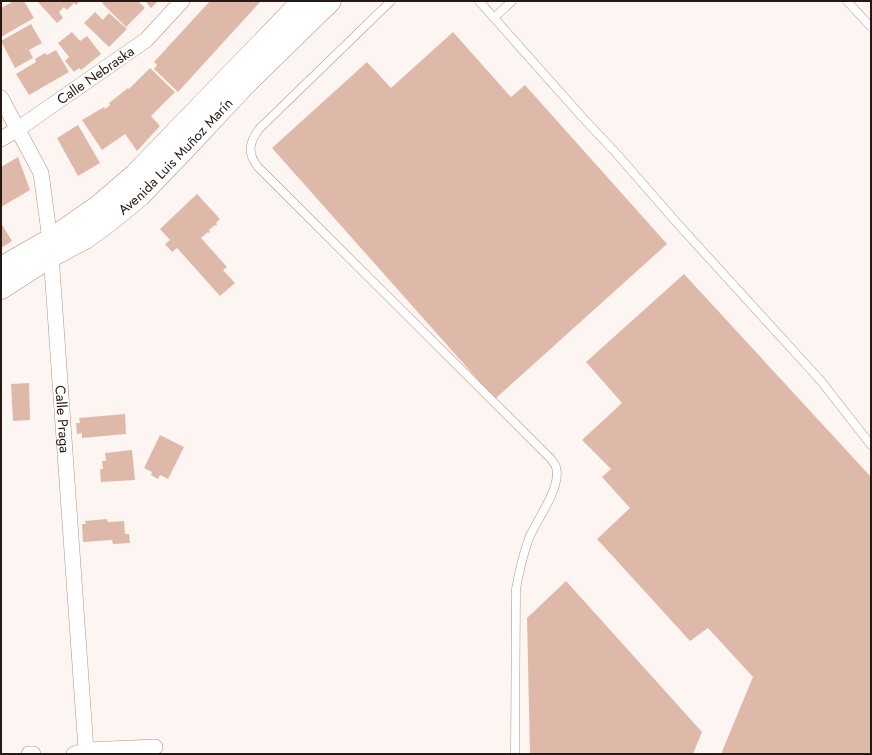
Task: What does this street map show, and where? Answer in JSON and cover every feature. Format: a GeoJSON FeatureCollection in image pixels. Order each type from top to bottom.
{"type":"FeatureCollection","features":[{"type":"Feature","properties":{"kind":"main road","name":"Avenida Luis Muñoz Marín"},"geometry":{"type":"LineString","coordinates":[[1,288],[136,174],[303,1]]}},
{"type":"Feature","properties":{"kind":"main road","name":"Avenida Luis Muñoz Marín"},"geometry":{"type":"LineString","coordinates":[[1,268],[50,248],[84,238],[111,219],[140,195],[245,84],[330,1]]}},
{"type":"Feature","properties":{"kind":"street","name":"Calle Nebraska"},"geometry":{"type":"LineString","coordinates":[[1,139],[18,129],[146,40],[182,1]]}},
{"type":"Feature","properties":{"kind":"street","name":"Calle Praga"},"geometry":{"type":"LineString","coordinates":[[1,98],[41,173],[50,248],[80,752]]}},
{"type":"Feature","properties":{"kind":"street"},"geometry":{"type":"LineString","coordinates":[[80,752],[154,747]]}},
{"type":"Feature","properties":{"kind":"lane"},"geometry":{"type":"LineString","coordinates":[[391,1],[258,129],[252,140],[250,151],[251,157],[258,167],[551,459],[556,466],[557,477],[554,488],[530,538],[518,576],[516,589],[515,754]]}},
{"type":"Feature","properties":{"kind":"lane"},"geometry":{"type":"LineString","coordinates":[[479,1],[677,223],[821,381],[871,445]]}},
{"type":"Feature","properties":{"kind":"lane"},"geometry":{"type":"LineString","coordinates":[[494,18],[512,1]]}},
{"type":"Feature","properties":{"kind":"lane"},"geometry":{"type":"LineString","coordinates":[[847,1],[871,27]]}},
{"type":"Feature","properties":{"kind":"building"},"geometry":{"type":"Polygon","coordinates":[[[14,1],[24,1],[34,18],[1,37],[1,8],[14,1]]]}},
{"type":"Feature","properties":{"kind":"building"},"geometry":{"type":"Polygon","coordinates":[[[37,1],[80,1],[76,5],[74,3],[67,10],[64,7],[59,12],[63,18],[57,23],[37,1]]]}},
{"type":"Feature","properties":{"kind":"building"},"geometry":{"type":"Polygon","coordinates":[[[104,1],[138,1],[145,8],[126,27],[102,3],[104,1]]]}},
{"type":"Feature","properties":{"kind":"building"},"geometry":{"type":"Polygon","coordinates":[[[145,1],[158,1],[151,8],[145,1]]]}},
{"type":"Feature","properties":{"kind":"building"},"geometry":{"type":"Polygon","coordinates":[[[210,1],[261,1],[178,92],[154,69],[157,65],[154,62],[210,1]]]}},
{"type":"Feature","properties":{"kind":"building"},"geometry":{"type":"Polygon","coordinates":[[[95,12],[103,20],[109,13],[127,29],[109,47],[84,23],[95,12]]]}},
{"type":"Feature","properties":{"kind":"building"},"geometry":{"type":"Polygon","coordinates":[[[31,24],[42,43],[29,50],[33,58],[15,68],[1,41],[31,24]]]}},
{"type":"Feature","properties":{"kind":"building"},"geometry":{"type":"Polygon","coordinates":[[[72,32],[80,41],[87,36],[101,54],[81,70],[79,68],[74,72],[65,61],[69,57],[58,43],[72,32]]]}},
{"type":"Feature","properties":{"kind":"building"},"geometry":{"type":"Polygon","coordinates":[[[453,32],[511,97],[525,85],[667,244],[495,399],[272,148],[367,62],[391,88],[453,32]]]}},
{"type":"Feature","properties":{"kind":"building"},"geometry":{"type":"Polygon","coordinates":[[[56,50],[69,72],[29,95],[16,74],[36,62],[35,59],[45,53],[47,55],[56,50]]]}},
{"type":"Feature","properties":{"kind":"building"},"geometry":{"type":"Polygon","coordinates":[[[150,68],[175,92],[151,116],[160,126],[137,151],[125,134],[102,150],[82,120],[104,107],[105,109],[110,105],[109,103],[128,88],[129,89],[150,68]]]}},
{"type":"Feature","properties":{"kind":"building"},"geometry":{"type":"Polygon","coordinates":[[[78,125],[100,163],[78,176],[57,138],[78,125]]]}},
{"type":"Feature","properties":{"kind":"building"},"geometry":{"type":"Polygon","coordinates":[[[18,157],[30,190],[1,207],[1,167],[18,157]]]}},
{"type":"Feature","properties":{"kind":"building"},"geometry":{"type":"Polygon","coordinates":[[[197,194],[220,219],[216,223],[216,226],[215,225],[209,230],[209,233],[208,232],[201,238],[227,267],[223,270],[235,283],[220,296],[177,248],[172,252],[165,244],[170,240],[160,229],[197,194]]]}},
{"type":"Feature","properties":{"kind":"building"},"geometry":{"type":"Polygon","coordinates":[[[1,223],[12,241],[1,248],[1,223]]]}},
{"type":"Feature","properties":{"kind":"building"},"geometry":{"type":"Polygon","coordinates":[[[684,274],[871,477],[871,754],[721,754],[753,677],[708,628],[690,641],[597,539],[630,508],[602,477],[611,469],[582,440],[622,403],[586,362],[684,274]]]}},
{"type":"Feature","properties":{"kind":"building"},"geometry":{"type":"Polygon","coordinates":[[[29,383],[30,420],[13,421],[11,384],[29,383]]]}},
{"type":"Feature","properties":{"kind":"building"},"geometry":{"type":"Polygon","coordinates":[[[125,414],[126,434],[82,438],[82,433],[77,434],[76,423],[80,423],[79,418],[125,414]]]}},
{"type":"Feature","properties":{"kind":"building"},"geometry":{"type":"Polygon","coordinates":[[[160,435],[184,447],[168,479],[160,475],[158,479],[151,475],[152,472],[144,468],[160,435]]]}},
{"type":"Feature","properties":{"kind":"building"},"geometry":{"type":"Polygon","coordinates":[[[132,450],[135,480],[101,482],[100,469],[103,469],[102,461],[106,461],[105,453],[132,450]]]}},
{"type":"Feature","properties":{"kind":"building"},"geometry":{"type":"Polygon","coordinates":[[[107,519],[108,522],[124,521],[125,534],[129,534],[130,543],[113,544],[112,540],[83,542],[82,524],[86,524],[85,521],[107,519]]]}},
{"type":"Feature","properties":{"kind":"building"},"geometry":{"type":"Polygon","coordinates":[[[566,581],[702,732],[693,754],[530,754],[527,618],[566,581]]]}}]}
